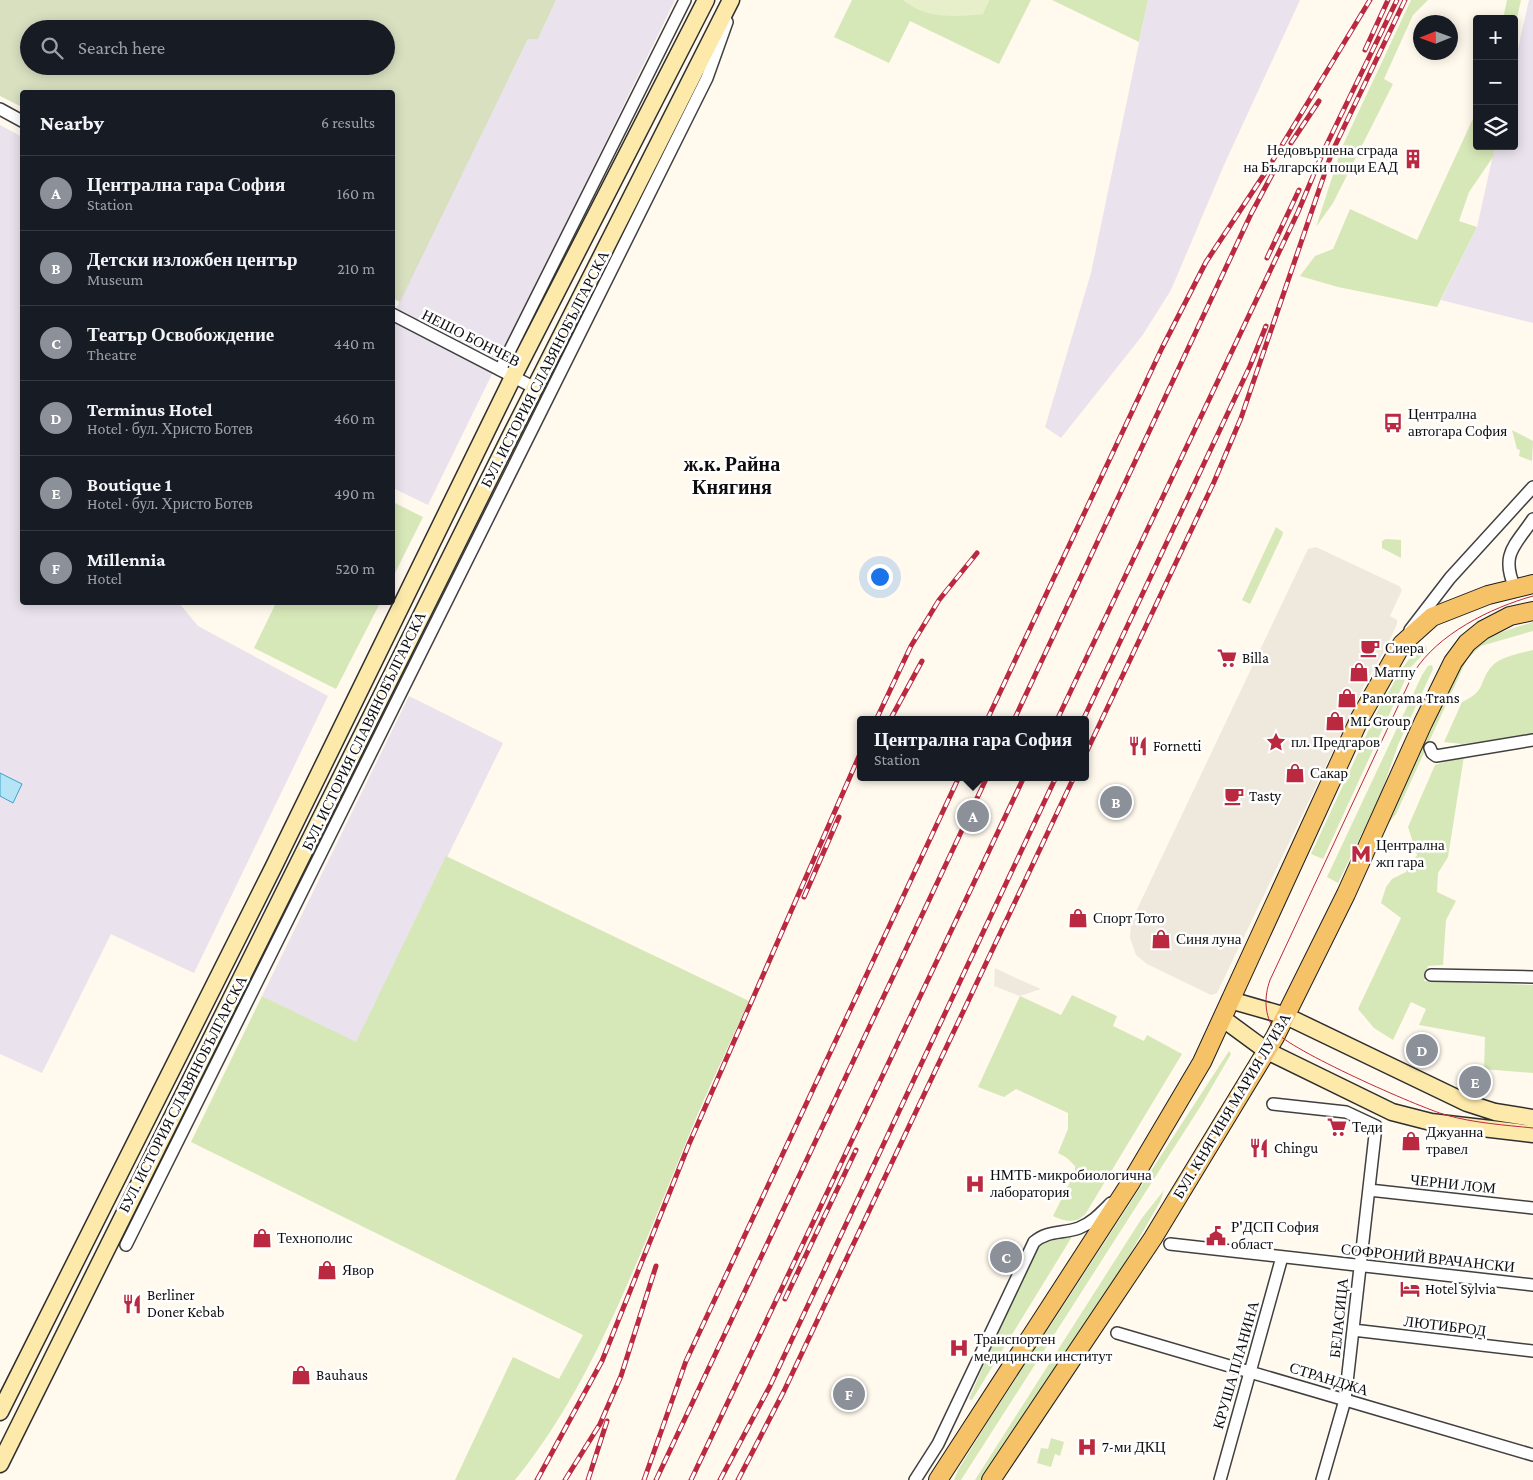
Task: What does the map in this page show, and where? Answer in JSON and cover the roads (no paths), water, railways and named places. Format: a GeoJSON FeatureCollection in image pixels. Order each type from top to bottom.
{"type":"FeatureCollection","features":[{"type":"Feature","properties":{"kind":"main road","name":"БУЛ. ИСТОРИЯ СЛАВЯНОБЪЛГАРСКА"},"geometry":{"type":"LineString","coordinates":[[0,1412],[276,863],[507,374],[706,0]]}},
{"type":"Feature","properties":{"kind":"main road","name":"БУЛ. ИСТОРИЯ СЛАВЯНОБЪЛГАРСКА"},"geometry":{"type":"LineString","coordinates":[[0,1464],[535,388],[733,0]]}},
{"type":"Feature","properties":{"kind":"main road"},"geometry":{"type":"LineString","coordinates":[[938,1480],[1131,1182],[1198,1070],[1360,718],[1402,644],[1432,617],[1469,601],[1533,584]]}},
{"type":"Feature","properties":{"kind":"main road","name":"БУЛ. КНЯГИНЯ МАРИЯ ЛУИЗА"},"geometry":{"type":"LineString","coordinates":[[991,1480],[1153,1238],[1267,1051],[1346,894],[1419,731],[1453,662],[1467,643],[1482,630],[1510,616],[1533,611]]}},
{"type":"Feature","properties":{"kind":"main road"},"geometry":{"type":"LineString","coordinates":[[1230,1000],[1286,1016],[1467,1103],[1495,1112],[1533,1118]]}},
{"type":"Feature","properties":{"kind":"main road"},"geometry":{"type":"LineString","coordinates":[[1222,1018],[1267,1051],[1378,1106],[1412,1118],[1533,1134]]}},
{"type":"Feature","properties":{"kind":"street","name":"БУЛ. ИСТОРИЯ СЛАВЯНОБЪЛГАРСКА"},"geometry":{"type":"LineString","coordinates":[[507,374],[685,0]]}},
{"type":"Feature","properties":{"kind":"street","name":"БУЛ. ИСТОРИЯ СЛАВЯНОБЪЛГАРСКА"},"geometry":{"type":"LineString","coordinates":[[126,1245],[707,78],[733,0]]}},
{"type":"Feature","properties":{"kind":"street"},"geometry":{"type":"LineString","coordinates":[[0,109],[20,120]]}},
{"type":"Feature","properties":{"kind":"street","name":"НЕШО БОНЧЕВ"},"geometry":{"type":"LineString","coordinates":[[395,316],[535,388]]}},
{"type":"Feature","properties":{"kind":"street"},"geometry":{"type":"LineString","coordinates":[[1402,644],[1414,623],[1450,578],[1533,487]]}},
{"type":"Feature","properties":{"kind":"street"},"geometry":{"type":"LineString","coordinates":[[1515,588],[1508,568],[1509,556],[1533,520]]}},
{"type":"Feature","properties":{"kind":"street"},"geometry":{"type":"LineString","coordinates":[[1430,748],[1436,756],[1533,740]]}},
{"type":"Feature","properties":{"kind":"street"},"geometry":{"type":"LineString","coordinates":[[1431,975],[1533,977]]}},
{"type":"Feature","properties":{"kind":"street","name":"БЕЛАСИЦА"},"geometry":{"type":"LineString","coordinates":[[1273,1104],[1346,1112],[1376,1126],[1345,1400],[1322,1480]]}},
{"type":"Feature","properties":{"kind":"street"},"geometry":{"type":"LineString","coordinates":[[915,1480],[938,1444],[1034,1242],[1042,1235],[1084,1225],[1096,1218],[1131,1182]]}},
{"type":"Feature","properties":{"kind":"street","name":"ЧЕРНИ ЛОМ"},"geometry":{"type":"LineString","coordinates":[[1369,1190],[1533,1208]]}},
{"type":"Feature","properties":{"kind":"street","name":"СОФРОНИЙ ВРАЧАНСКИ"},"geometry":{"type":"LineString","coordinates":[[1170,1244],[1533,1285]]}},
{"type":"Feature","properties":{"kind":"street","name":"КРУША ПЛАНИНА"},"geometry":{"type":"LineString","coordinates":[[1220,1480],[1282,1257]]}},
{"type":"Feature","properties":{"kind":"street","name":"ЛЮТИБРОД"},"geometry":{"type":"LineString","coordinates":[[1353,1330],[1533,1351]]}},
{"type":"Feature","properties":{"kind":"street","name":"СТРАНДЖА"},"geometry":{"type":"LineString","coordinates":[[1117,1333],[1533,1454]]}},
{"type":"Feature","properties":{"kind":"water"},"geometry":{"type":"Polygon","coordinates":[[[0,773],[22,784],[13,803],[0,796],[0,773]]]}},
{"type":"Feature","properties":{"kind":"tram line"},"geometry":{"type":"LineString","coordinates":[[1533,596],[1483,615],[1466,624],[1437,646],[1424,658],[1414,672],[1270,980],[1266,999],[1267,1012],[1275,1031],[1285,1040],[1328,1064],[1409,1101],[1446,1115],[1478,1122],[1533,1128]]}},
{"type":"Feature","properties":{"kind":"railway"},"geometry":{"type":"LineString","coordinates":[[989,716],[1162,348],[1206,262],[1267,170],[1370,0]]}},
{"type":"Feature","properties":{"kind":"railway"},"geometry":{"type":"LineString","coordinates":[[1365,50],[1388,0]]}},
{"type":"Feature","properties":{"kind":"railway"},"geometry":{"type":"LineString","coordinates":[[1059,716],[1298,212],[1324,150],[1397,0]]}},
{"type":"Feature","properties":{"kind":"railway"},"geometry":{"type":"LineString","coordinates":[[1089,747],[1214,482],[1241,418],[1332,152],[1405,0]]}},
{"type":"Feature","properties":{"kind":"railway"},"geometry":{"type":"LineString","coordinates":[[1291,143],[1319,101]]}},
{"type":"Feature","properties":{"kind":"railway"},"geometry":{"type":"LineString","coordinates":[[1016,716],[1251,214],[1275,169]]}},
{"type":"Feature","properties":{"kind":"railway"},"geometry":{"type":"LineString","coordinates":[[1267,258],[1299,190]]}},
{"type":"Feature","properties":{"kind":"railway"},"geometry":{"type":"LineString","coordinates":[[1085,716],[1250,366],[1266,326]]}},
{"type":"Feature","properties":{"kind":"railway"},"geometry":{"type":"LineString","coordinates":[[878,716],[911,646],[939,600],[977,553]]}},
{"type":"Feature","properties":{"kind":"railway"},"geometry":{"type":"LineString","coordinates":[[892,716],[922,661]]}},
{"type":"Feature","properties":{"kind":"railway"},"geometry":{"type":"LineString","coordinates":[[537,1480],[602,1361],[689,1144],[857,761]]}},
{"type":"Feature","properties":{"kind":"railway"},"geometry":{"type":"LineString","coordinates":[[644,1480],[686,1361],[957,781]]}},
{"type":"Feature","properties":{"kind":"railway"},"geometry":{"type":"LineString","coordinates":[[656,1480],[985,781]]}},
{"type":"Feature","properties":{"kind":"railway"},"geometry":{"type":"LineString","coordinates":[[691,1480],[1022,781]]}},
{"type":"Feature","properties":{"kind":"railway"},"geometry":{"type":"LineString","coordinates":[[720,1480],[770,1386],[1054,781]]}},
{"type":"Feature","properties":{"kind":"railway"},"geometry":{"type":"LineString","coordinates":[[738,1480],[784,1391],[1072,781]]}},
{"type":"Feature","properties":{"kind":"railway"},"geometry":{"type":"LineString","coordinates":[[804,897],[839,817]]}},
{"type":"Feature","properties":{"kind":"railway"},"geometry":{"type":"LineString","coordinates":[[785,1299],[856,1150]]}},
{"type":"Feature","properties":{"kind":"railway"},"geometry":{"type":"LineString","coordinates":[[565,1480],[600,1424],[621,1376],[656,1266]]}},
{"type":"Feature","properties":{"kind":"railway"},"geometry":{"type":"LineString","coordinates":[[588,1480],[607,1421]]}},
{"type":"Feature","properties":{"kind":"place","name":"Недовършена сграда на Български пощи ЕАД"},"geometry":{"type":"Point","coordinates":[1413,159]}},
{"type":"Feature","properties":{"kind":"place","name":"Централна автогара София"},"geometry":{"type":"Point","coordinates":[1393,423]}},
{"type":"Feature","properties":{"kind":"place","name":"Сиера"},"geometry":{"type":"Point","coordinates":[1370,648]}},
{"type":"Feature","properties":{"kind":"place","name":"Billa"},"geometry":{"type":"Point","coordinates":[1227,658]}},
{"type":"Feature","properties":{"kind":"place","name":"Матпу"},"geometry":{"type":"Point","coordinates":[1359,672]}},
{"type":"Feature","properties":{"kind":"place","name":"Panorama Trans"},"geometry":{"type":"Point","coordinates":[1347,698]}},
{"type":"Feature","properties":{"kind":"place","name":"ML Group"},"geometry":{"type":"Point","coordinates":[1335,721]}},
{"type":"Feature","properties":{"kind":"place","name":"пл. Предгаров"},"geometry":{"type":"Point","coordinates":[1276,742]}},
{"type":"Feature","properties":{"kind":"place","name":"Fornetti"},"geometry":{"type":"Point","coordinates":[1138,746]}},
{"type":"Feature","properties":{"kind":"place","name":"Сакар"},"geometry":{"type":"Point","coordinates":[1295,773]}},
{"type":"Feature","properties":{"kind":"place","name":"Tasty"},"geometry":{"type":"Point","coordinates":[1234,796]}},
{"type":"Feature","properties":{"kind":"place","name":"Детски изложбен център"},"geometry":{"type":"Point","coordinates":[1116,802]}},
{"type":"Feature","properties":{"kind":"place","name":"Централна гара София"},"geometry":{"type":"Point","coordinates":[973,816]}},
{"type":"Feature","properties":{"kind":"place","name":"Централна жп гара"},"geometry":{"type":"Point","coordinates":[1361,854]}},
{"type":"Feature","properties":{"kind":"place","name":"Спорт Тото"},"geometry":{"type":"Point","coordinates":[1078,918]}},
{"type":"Feature","properties":{"kind":"place","name":"Синя луна"},"geometry":{"type":"Point","coordinates":[1161,939]}},
{"type":"Feature","properties":{"kind":"place","name":"Terminus Hotel"},"geometry":{"type":"Point","coordinates":[1422,1050]}},
{"type":"Feature","properties":{"kind":"place","name":"Boutique 1"},"geometry":{"type":"Point","coordinates":[1475,1082]}},
{"type":"Feature","properties":{"kind":"place","name":"Теди"},"geometry":{"type":"Point","coordinates":[1337,1127]}},
{"type":"Feature","properties":{"kind":"place","name":"Джуанна травел"},"geometry":{"type":"Point","coordinates":[1411,1141]}},
{"type":"Feature","properties":{"kind":"place","name":"Chingu"},"geometry":{"type":"Point","coordinates":[1259,1148]}},
{"type":"Feature","properties":{"kind":"place","name":"НМТБ-микробиологична лаборатория"},"geometry":{"type":"Point","coordinates":[975,1184]}},
{"type":"Feature","properties":{"kind":"place","name":"Р'ДСП София област"},"geometry":{"type":"Point","coordinates":[1216,1236]}},
{"type":"Feature","properties":{"kind":"place","name":"Технополис"},"geometry":{"type":"Point","coordinates":[262,1238]}},
{"type":"Feature","properties":{"kind":"place","name":"Театър Освобождение"},"geometry":{"type":"Point","coordinates":[1006,1257]}},
{"type":"Feature","properties":{"kind":"place","name":"Явор"},"geometry":{"type":"Point","coordinates":[327,1270]}},
{"type":"Feature","properties":{"kind":"place","name":"Hotel Sylvia"},"geometry":{"type":"Point","coordinates":[1410,1289]}},
{"type":"Feature","properties":{"kind":"place","name":"Berliner Doner Kebab"},"geometry":{"type":"Point","coordinates":[132,1304]}},
{"type":"Feature","properties":{"kind":"place","name":"Транспортен медицински институт"},"geometry":{"type":"Point","coordinates":[959,1348]}},
{"type":"Feature","properties":{"kind":"place","name":"Bauhaus"},"geometry":{"type":"Point","coordinates":[301,1375]}},
{"type":"Feature","properties":{"kind":"place","name":"Millennia"},"geometry":{"type":"Point","coordinates":[849,1394]}},
{"type":"Feature","properties":{"kind":"place","name":"7-ми ДКЦ"},"geometry":{"type":"Point","coordinates":[1087,1447]}},
{"type":"Feature","properties":{"kind":"district","name":"ж.к. Райна Княгиня"},"geometry":{"type":"Point","coordinates":[732,476]}}]}
